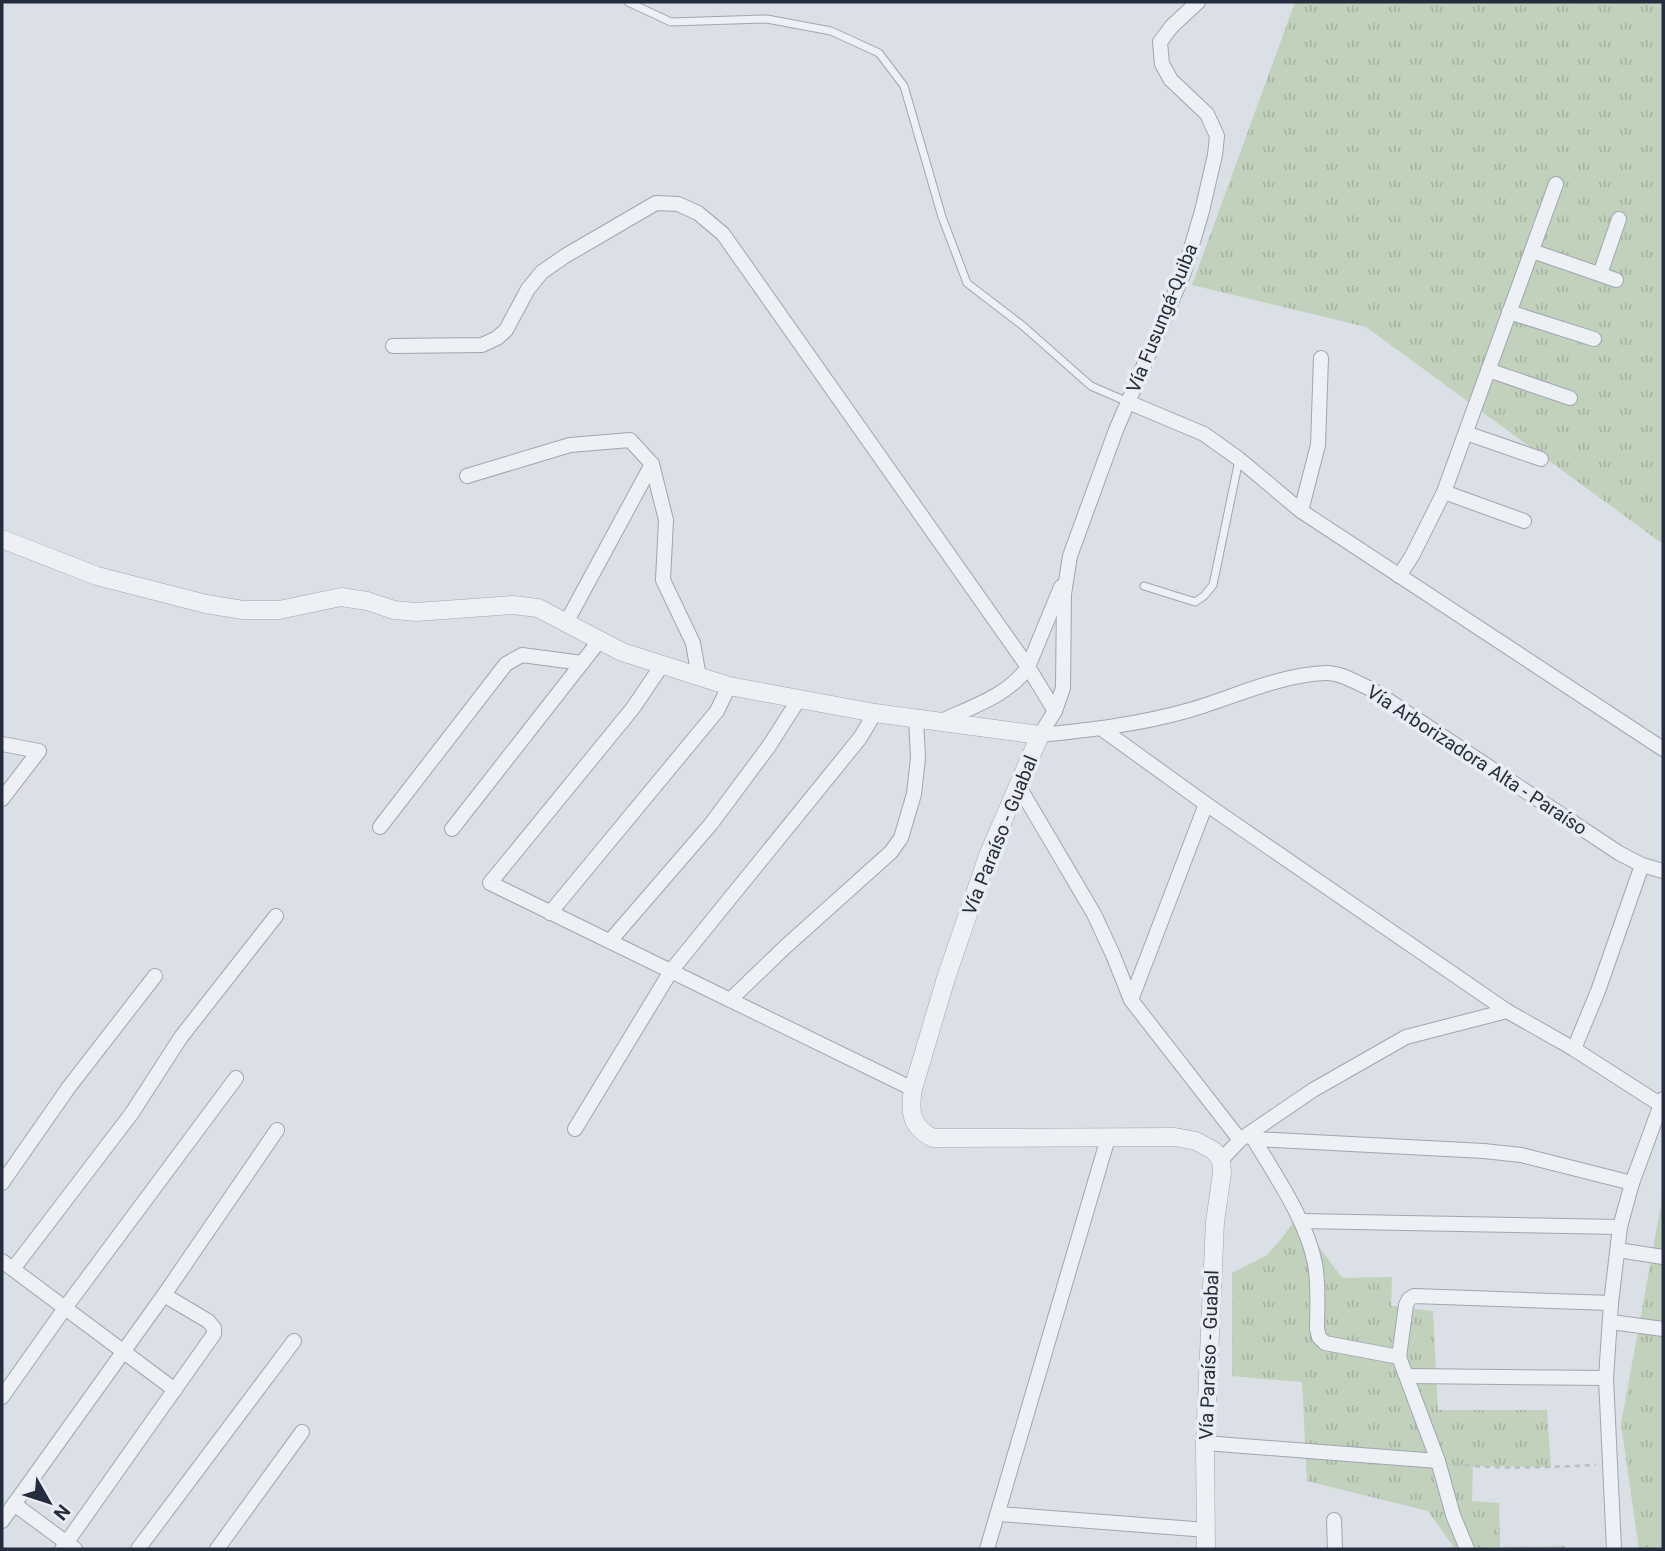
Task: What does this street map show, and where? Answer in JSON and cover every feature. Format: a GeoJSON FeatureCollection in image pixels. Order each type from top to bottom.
{"type":"FeatureCollection","features":[{"type":"Feature","properties":{"kind":"street","name":"Vía Fusungá-Quiba"},"geometry":{"type":"LineString","coordinates":[[1066,576],[1070,556],[1116,430],[1184,272],[1215,155],[1217,136],[1207,114],[1171,80],[1162,64],[1160,42],[1172,26],[1198,2]]}},
{"type":"Feature","properties":{"kind":"street"},"geometry":{"type":"LineString","coordinates":[[1399,576],[1444,492],[1556,184]]}},
{"type":"Feature","properties":{"kind":"street"},"geometry":{"type":"LineString","coordinates":[[393,346],[482,345],[506,330],[528,289],[542,271],[565,256],[656,203],[678,204],[698,214],[723,234],[1028,667],[1055,710]]}},
{"type":"Feature","properties":{"kind":"street"},"geometry":{"type":"LineString","coordinates":[[1600,274],[1619,219]]}},
{"type":"Feature","properties":{"kind":"street"},"geometry":{"type":"LineString","coordinates":[[1532,251],[1616,280]]}},
{"type":"Feature","properties":{"kind":"street"},"geometry":{"type":"LineString","coordinates":[[1510,312],[1594,339]]}},
{"type":"Feature","properties":{"kind":"street"},"geometry":{"type":"LineString","coordinates":[[1301,512],[1318,445],[1321,358]]}},
{"type":"Feature","properties":{"kind":"street"},"geometry":{"type":"LineString","coordinates":[[1488,370],[1570,398]]}},
{"type":"Feature","properties":{"kind":"street"},"geometry":{"type":"LineString","coordinates":[[1128,402],[1204,434],[1239,459],[1301,512],[1663,750]]}},
{"type":"Feature","properties":{"kind":"street"},"geometry":{"type":"LineString","coordinates":[[1466,433],[1541,459]]}},
{"type":"Feature","properties":{"kind":"street"},"geometry":{"type":"LineString","coordinates":[[467,476],[570,445],[630,440],[652,464],[666,520],[663,580],[693,643],[699,677]]}},
{"type":"Feature","properties":{"kind":"street"},"geometry":{"type":"LineString","coordinates":[[566,623],[652,464]]}},
{"type":"Feature","properties":{"kind":"street"},"geometry":{"type":"LineString","coordinates":[[1444,492],[1524,521]]}},
{"type":"Feature","properties":{"kind":"street","name":"Vía Paraíso - Guabal"},"geometry":{"type":"LineString","coordinates":[[3,543],[97,576],[206,604],[243,610],[279,610],[341,597],[367,601],[394,610],[416,612],[513,605],[538,608],[622,652],[729,686],[875,713],[1040,735],[989,853],[946,978],[913,1089],[910,1104],[913,1120],[922,1132],[933,1138],[1175,1137],[1196,1141],[1214,1151],[1221,1160],[1222,1173],[1215,1222],[1205,1443],[1206,1549]]}},
{"type":"Feature","properties":{"kind":"street"},"geometry":{"type":"LineString","coordinates":[[939,722],[1007,690],[1021,677],[1028,667],[1066,576]]}},
{"type":"Feature","properties":{"kind":"street"},"geometry":{"type":"LineString","coordinates":[[1040,735],[1055,710],[1063,688],[1066,576]]}},
{"type":"Feature","properties":{"kind":"street"},"geometry":{"type":"LineString","coordinates":[[452,829],[600,640]]}},
{"type":"Feature","properties":{"kind":"street"},"geometry":{"type":"LineString","coordinates":[[380,827],[506,664],[522,655],[582,663]]}},
{"type":"Feature","properties":{"kind":"street"},"geometry":{"type":"LineString","coordinates":[[662,665],[633,708],[490,883],[913,1089]]}},
{"type":"Feature","properties":{"kind":"street","name":"Vía Arborizadora Alta - Paraíso"},"geometry":{"type":"LineString","coordinates":[[1040,735],[1102,729],[1187,710],[1289,678],[1328,672],[1371,689],[1619,853],[1642,865],[1663,871]]}},
{"type":"Feature","properties":{"kind":"street"},"geometry":{"type":"LineString","coordinates":[[550,912],[717,711],[729,686]]}},
{"type":"Feature","properties":{"kind":"street"},"geometry":{"type":"LineString","coordinates":[[610,941],[711,824],[769,746],[799,699]]}},
{"type":"Feature","properties":{"kind":"street"},"geometry":{"type":"LineString","coordinates":[[575,1129],[671,971],[860,738],[875,713]]}},
{"type":"Feature","properties":{"kind":"street"},"geometry":{"type":"LineString","coordinates":[[730,1000],[891,852],[901,838],[914,794],[918,758],[916,719]]}},
{"type":"Feature","properties":{"kind":"street"},"geometry":{"type":"LineString","coordinates":[[1102,729],[1507,1012],[1662,1102],[1632,1183],[1620,1227],[1611,1303],[1606,1378],[1614,1549]]}},
{"type":"Feature","properties":{"kind":"street"},"geometry":{"type":"LineString","coordinates":[[2,744],[38,751],[2,799]]}},
{"type":"Feature","properties":{"kind":"street"},"geometry":{"type":"LineString","coordinates":[[1018,785],[1094,914],[1131,1000],[1248,1137],[1301,1221],[1316,1268],[1319,1337],[1325,1343],[1399,1357]]}},
{"type":"Feature","properties":{"kind":"street"},"geometry":{"type":"LineString","coordinates":[[1131,1000],[1206,804]]}},
{"type":"Feature","properties":{"kind":"street"},"geometry":{"type":"LineString","coordinates":[[1574,1049],[1598,991],[1642,865]]}},
{"type":"Feature","properties":{"kind":"street"},"geometry":{"type":"LineString","coordinates":[[175,1390],[8,1265],[132,1113],[181,1037],[276,916]]}},
{"type":"Feature","properties":{"kind":"street"},"geometry":{"type":"LineString","coordinates":[[2,1183],[69,1087],[155,976]]}},
{"type":"Feature","properties":{"kind":"street"},"geometry":{"type":"LineString","coordinates":[[1221,1160],[1313,1090],[1386,1047],[1406,1037],[1507,1012]]}},
{"type":"Feature","properties":{"kind":"street"},"geometry":{"type":"LineString","coordinates":[[2,1396],[236,1078]]}},
{"type":"Feature","properties":{"kind":"street"},"geometry":{"type":"LineString","coordinates":[[2,1521],[164,1295],[276,1130]]}},
{"type":"Feature","properties":{"kind":"street"},"geometry":{"type":"LineString","coordinates":[[1248,1137],[1521,1155],[1632,1183]]}},
{"type":"Feature","properties":{"kind":"street"},"geometry":{"type":"LineString","coordinates":[[987,1549],[1108,1138]]}},
{"type":"Feature","properties":{"kind":"street"},"geometry":{"type":"LineString","coordinates":[[1301,1221],[1620,1227]]}},
{"type":"Feature","properties":{"kind":"street"},"geometry":{"type":"LineString","coordinates":[[1618,1250],[1663,1256]]}},
{"type":"Feature","properties":{"kind":"street"},"geometry":{"type":"LineString","coordinates":[[14,1504],[68,1547],[214,1334],[214,1328],[208,1321],[164,1295]]}},
{"type":"Feature","properties":{"kind":"street"},"geometry":{"type":"LineString","coordinates":[[1467,1549],[1399,1357],[1409,1299],[1414,1296],[1611,1303]]}},
{"type":"Feature","properties":{"kind":"street"},"geometry":{"type":"LineString","coordinates":[[1611,1322],[1663,1329]]}},
{"type":"Feature","properties":{"kind":"street"},"geometry":{"type":"LineString","coordinates":[[138,1549],[293,1341]]}},
{"type":"Feature","properties":{"kind":"street"},"geometry":{"type":"LineString","coordinates":[[1407,1376],[1606,1378]]}},
{"type":"Feature","properties":{"kind":"street"},"geometry":{"type":"LineString","coordinates":[[217,1549],[302,1432]]}},
{"type":"Feature","properties":{"kind":"street"},"geometry":{"type":"LineString","coordinates":[[1205,1443],[1438,1461]]}},
{"type":"Feature","properties":{"kind":"street"},"geometry":{"type":"LineString","coordinates":[[999,1514],[1207,1530]]}},
{"type":"Feature","properties":{"kind":"street"},"geometry":{"type":"LineString","coordinates":[[1334,1520],[1335,1549]]}},
{"type":"Feature","properties":{"kind":"lane"},"geometry":{"type":"LineString","coordinates":[[628,2],[671,22],[767,19],[831,31],[879,53],[904,86],[942,217],[967,283],[1023,326],[1091,386],[1128,402]]}},
{"type":"Feature","properties":{"kind":"lane"},"geometry":{"type":"LineString","coordinates":[[1144,586],[1195,602],[1213,585],[1239,459]]}},
{"type":"Feature","properties":{"kind":"path"},"geometry":{"type":"LineString","coordinates":[[1438,1461],[1472,1466],[1551,1467],[1609,1464]]}},
{"type":"Feature","properties":{"kind":"green space"},"geometry":{"type":"Polygon","coordinates":[[[1295,2],[1663,2],[1663,544],[1366,327],[1192,285],[1295,2]]]}},
{"type":"Feature","properties":{"kind":"green space"},"geometry":{"type":"Polygon","coordinates":[[[1663,1194],[1663,1549],[1639,1549],[1621,1424],[1663,1194]]]}},
{"type":"Feature","properties":{"kind":"green space"},"geometry":{"type":"Polygon","coordinates":[[[1297,1217],[1342,1278],[1392,1277],[1391,1306],[1433,1311],[1438,1410],[1547,1410],[1551,1467],[1473,1466],[1472,1501],[1499,1503],[1500,1547],[1565,1546],[1565,1549],[1455,1549],[1428,1511],[1307,1481],[1302,1382],[1232,1376],[1232,1273],[1267,1255],[1297,1217]]]}}]}
